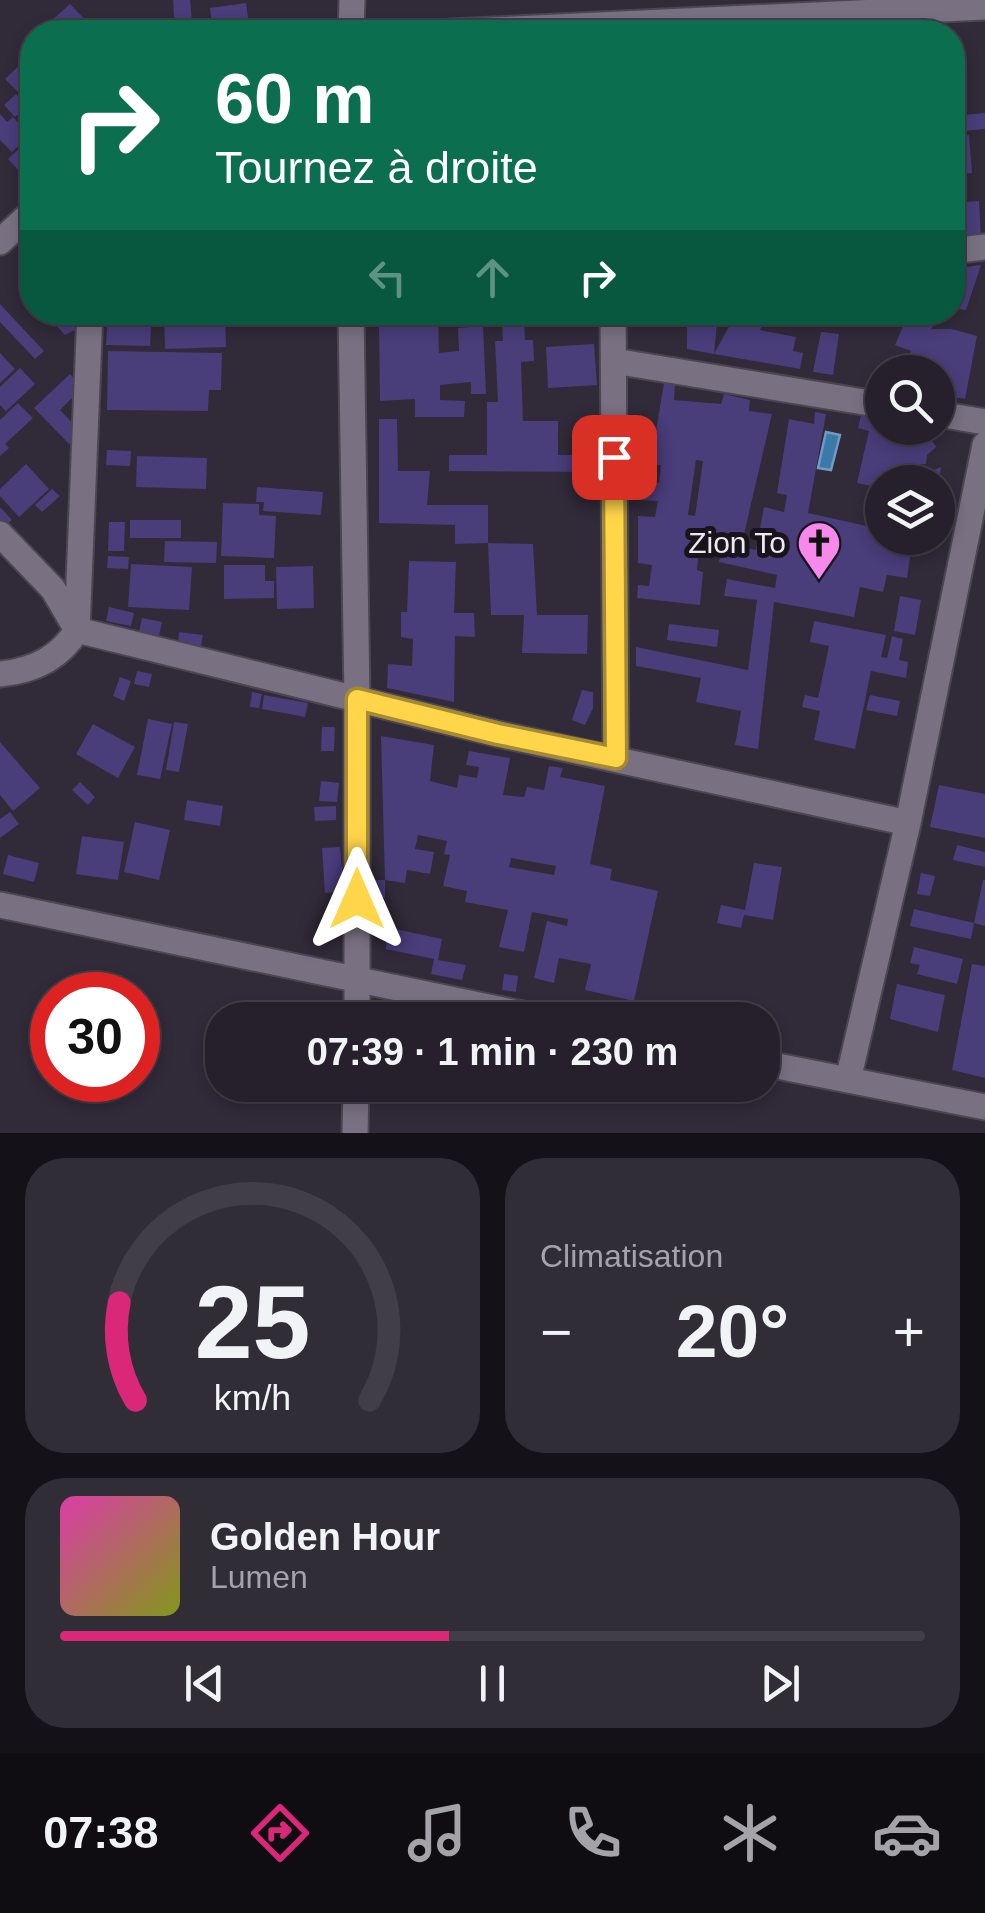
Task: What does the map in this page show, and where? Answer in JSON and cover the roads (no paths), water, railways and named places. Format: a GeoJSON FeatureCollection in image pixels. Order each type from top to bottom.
{"type":"FeatureCollection","features":[{"type":"Feature","properties":{"kind":"street"},"geometry":{"type":"LineString","coordinates":[[653,20],[856,8],[985,7]]}},
{"type":"Feature","properties":{"kind":"street"},"geometry":{"type":"LineString","coordinates":[[0,242],[20,223]]}},
{"type":"Feature","properties":{"kind":"street"},"geometry":{"type":"LineString","coordinates":[[0,674],[45,663],[66,647],[77,630],[89,325]]}},
{"type":"Feature","properties":{"kind":"street"},"geometry":{"type":"LineString","coordinates":[[351,325],[356,1002]]}},
{"type":"Feature","properties":{"kind":"street"},"geometry":{"type":"LineString","coordinates":[[613,325],[616,758]]}},
{"type":"Feature","properties":{"kind":"street"},"geometry":{"type":"LineString","coordinates":[[614,361],[865,402]]}},
{"type":"Feature","properties":{"kind":"street"},"geometry":{"type":"LineString","coordinates":[[955,417],[985,422]]}},
{"type":"Feature","properties":{"kind":"street"},"geometry":{"type":"LineString","coordinates":[[848,1080],[908,823],[985,445]]}},
{"type":"Feature","properties":{"kind":"street"},"geometry":{"type":"LineString","coordinates":[[0,534],[53,590],[77,630],[498,734],[908,823]]}},
{"type":"Feature","properties":{"kind":"street"},"geometry":{"type":"LineString","coordinates":[[0,905],[465,1002]]}},
{"type":"Feature","properties":{"kind":"street"},"geometry":{"type":"LineString","coordinates":[[780,1066],[985,1107]]}},
{"type":"Feature","properties":{"kind":"street"},"geometry":{"type":"LineString","coordinates":[[355,1133],[356,1102]]}},
{"type":"Feature","properties":{"kind":"water"},"geometry":{"type":"Polygon","coordinates":[[[826,432],[840,435],[831,470],[818,468],[826,432]]]}},
{"type":"Feature","properties":{"kind":"place","name":"Zion To"},"geometry":{"type":"Point","coordinates":[819,581]}}]}
